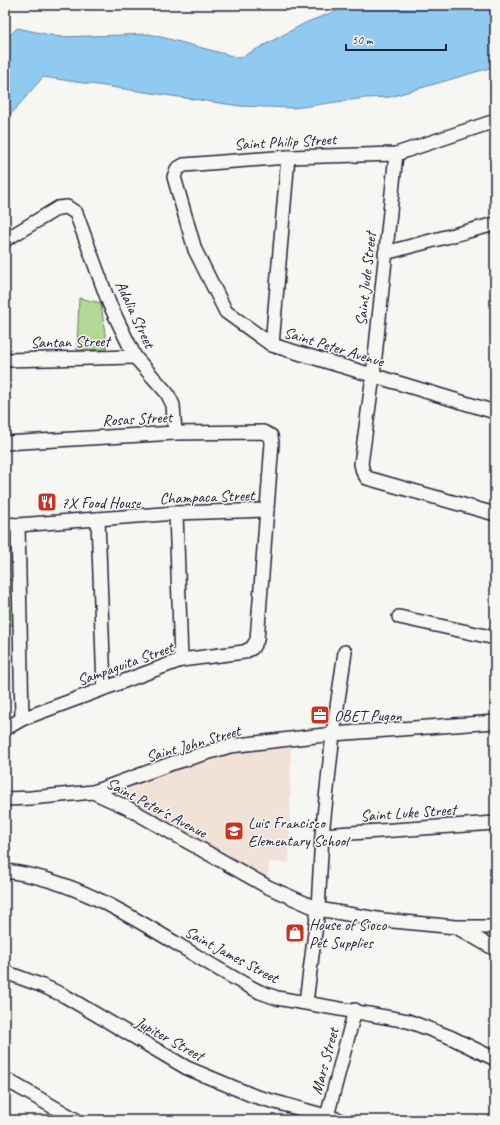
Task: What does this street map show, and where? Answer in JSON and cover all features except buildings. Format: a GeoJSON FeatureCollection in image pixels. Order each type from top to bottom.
{"type":"FeatureCollection","features":[{"type":"Feature","properties":{"kind":"street"},"geometry":{"type":"LineString","coordinates":[[396,154],[495,121]]}},
{"type":"Feature","properties":{"kind":"street","name":"Saint Philip Street"},"geometry":{"type":"LineString","coordinates":[[177,169],[184,165],[288,157],[396,154]]}},
{"type":"Feature","properties":{"kind":"street","name":"Saint Jude Street"},"geometry":{"type":"LineString","coordinates":[[396,154],[373,376],[361,464],[363,472],[367,478],[495,514]]}},
{"type":"Feature","properties":{"kind":"street"},"geometry":{"type":"LineString","coordinates":[[272,345],[288,157]]}},
{"type":"Feature","properties":{"kind":"street","name":"Saint Peter Avenue"},"geometry":{"type":"LineString","coordinates":[[177,169],[174,177],[195,250],[226,312],[272,345],[495,412]]}},
{"type":"Feature","properties":{"kind":"street","name":"Adalia Street"},"geometry":{"type":"LineString","coordinates":[[5,240],[58,208],[67,207],[76,213],[109,303],[135,357],[167,393],[173,405],[175,433]]}},
{"type":"Feature","properties":{"kind":"street"},"geometry":{"type":"LineString","coordinates":[[385,253],[495,224]]}},
{"type":"Feature","properties":{"kind":"street","name":"Santan Street"},"geometry":{"type":"LineString","coordinates":[[5,360],[135,357]]}},
{"type":"Feature","properties":{"kind":"street","name":"Rosas Street"},"geometry":{"type":"LineString","coordinates":[[5,444],[175,433],[263,432],[270,436],[272,444],[267,510]]}},
{"type":"Feature","properties":{"kind":"street","name":"Champaca Street"},"geometry":{"type":"LineString","coordinates":[[11,524],[176,513],[267,510]]}},
{"type":"Feature","properties":{"kind":"street","name":"Sampaguita Street"},"geometry":{"type":"LineString","coordinates":[[5,729],[22,719],[181,660],[244,652],[252,648],[258,640],[267,510]]}},
{"type":"Feature","properties":{"kind":"street"},"geometry":{"type":"LineString","coordinates":[[176,513],[181,660]]}},
{"type":"Feature","properties":{"kind":"street"},"geometry":{"type":"LineString","coordinates":[[98,519],[104,688]]}},
{"type":"Feature","properties":{"kind":"street"},"geometry":{"type":"LineString","coordinates":[[11,524],[22,719]]}},
{"type":"Feature","properties":{"kind":"street"},"geometry":{"type":"LineString","coordinates":[[399,617],[495,638]]}},
{"type":"Feature","properties":{"kind":"street"},"geometry":{"type":"LineString","coordinates":[[306,1002],[318,909],[322,835],[333,734],[345,652]]}},
{"type":"Feature","properties":{"kind":"street","name":"Saint John Street"},"geometry":{"type":"LineString","coordinates":[[93,792],[173,763],[230,746],[333,734],[495,722]]}},
{"type":"Feature","properties":{"kind":"street","name":"Saint Peter's Avenue"},"geometry":{"type":"LineString","coordinates":[[5,799],[93,792],[126,807],[268,887],[318,909],[383,920],[456,927],[495,927]]}},
{"type":"Feature","properties":{"kind":"street","name":"Saint Luke Street"},"geometry":{"type":"LineString","coordinates":[[322,835],[495,823]]}},
{"type":"Feature","properties":{"kind":"street","name":"Saint James Street"},"geometry":{"type":"LineString","coordinates":[[5,871],[42,878],[84,894],[117,910],[260,992],[278,998],[355,1010],[408,1021],[450,1037],[495,1059]]}},
{"type":"Feature","properties":{"kind":"street"},"geometry":{"type":"LineString","coordinates":[[456,927],[495,949]]}},
{"type":"Feature","properties":{"kind":"street","name":"Jupiter Street"},"geometry":{"type":"LineString","coordinates":[[5,972],[65,996],[186,1068],[254,1096],[326,1118],[340,1120]]}},
{"type":"Feature","properties":{"kind":"street","name":"Mars Street"},"geometry":{"type":"LineString","coordinates":[[326,1118],[355,1010]]}},
{"type":"Feature","properties":{"kind":"street"},"geometry":{"type":"LineString","coordinates":[[5,1079],[76,1120]]}},
{"type":"Feature","properties":{"kind":"shaded area","name":"Luis Francisco Elementary School"},"geometry":{"type":"Polygon","coordinates":[[[291,747],[289,863],[269,862],[268,880],[123,801],[124,784],[217,756],[291,747]]]}},
{"type":"Feature","properties":{"kind":"green space"},"geometry":{"type":"Polygon","coordinates":[[[79,298],[101,303],[107,349],[77,350],[79,298]]]}},
{"type":"Feature","properties":{"kind":"green space"},"geometry":{"type":"Polygon","coordinates":[[[5,579],[19,579],[17,625],[5,625],[5,579]]]}},
{"type":"Feature","properties":{"kind":"water"},"geometry":{"type":"Polygon","coordinates":[[[352,5],[495,5],[495,64],[493,67],[390,97],[365,98],[294,108],[240,106],[43,77],[5,121],[5,40],[17,28],[60,37],[150,34],[240,58],[307,22],[352,5]]]}},
{"type":"Feature","properties":{"kind":"place","name":"7X Food House"},"geometry":{"type":"Point","coordinates":[47,502]}},
{"type":"Feature","properties":{"kind":"place","name":"OBET Pugon"},"geometry":{"type":"Point","coordinates":[320,715]}},
{"type":"Feature","properties":{"kind":"place","name":"Luis Francisco Elementary School"},"geometry":{"type":"Point","coordinates":[234,831]}},
{"type":"Feature","properties":{"kind":"place","name":"House of Sioco Pet Supplies"},"geometry":{"type":"Point","coordinates":[295,933]}}]}
